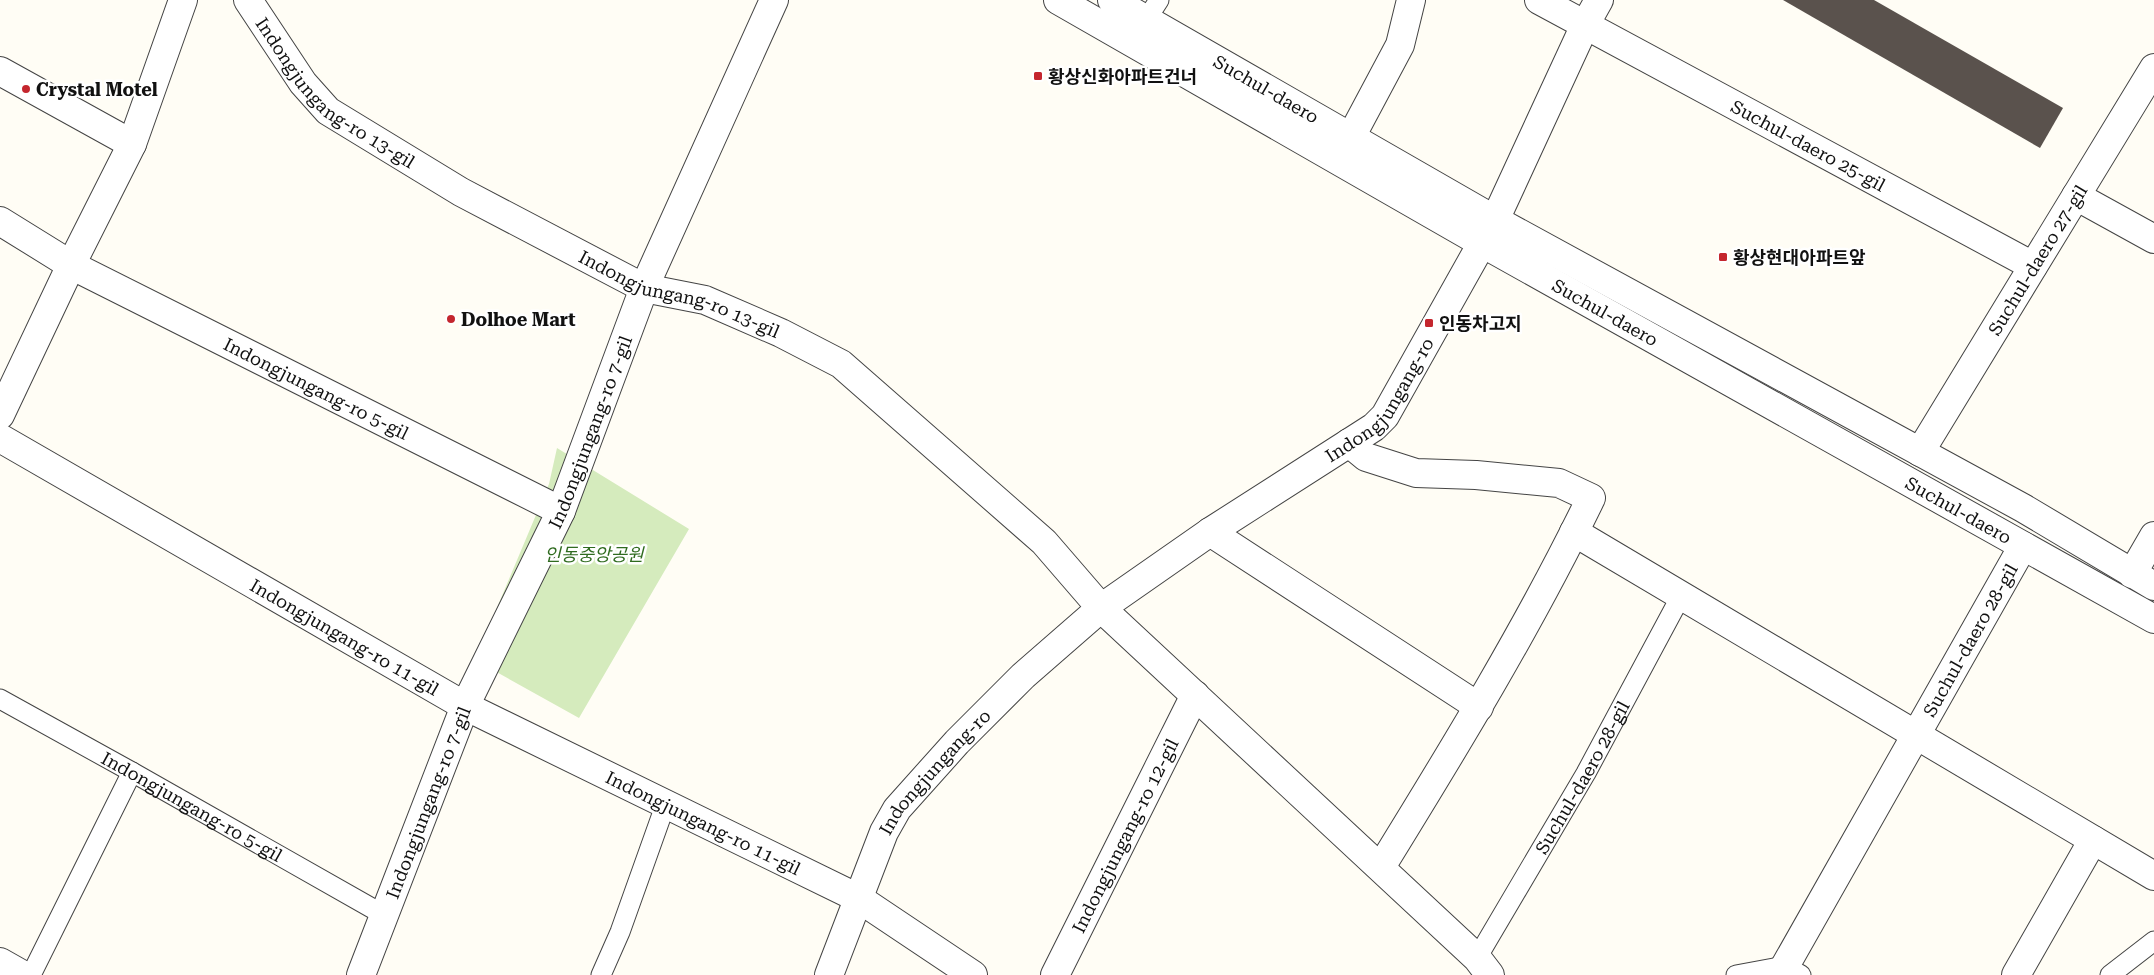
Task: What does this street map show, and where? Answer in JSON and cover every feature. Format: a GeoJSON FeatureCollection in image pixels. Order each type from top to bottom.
{"type":"FeatureCollection","features":[{"type":"Feature","properties":{"kind":"street"},"geometry":{"type":"LineString","coordinates":[[0,415],[71,265],[132,144],[182,0]]}},
{"type":"Feature","properties":{"kind":"street","name":"Indongjungang-ro 13-gil"},"geometry":{"type":"LineString","coordinates":[[248,0],[303,83],[328,111],[461,192],[644,288],[705,300],[780,333],[841,364],[1044,542],[1101,608]]}},
{"type":"Feature","properties":{"kind":"street","name":"Indongjungang-ro 7-gil"},"geometry":{"type":"LineString","coordinates":[[361,975],[466,706],[561,510],[644,288],[774,0]]}},
{"type":"Feature","properties":{"kind":"street","name":"Suchul-daero"},"geometry":{"type":"LineString","coordinates":[[1058,0],[1489,231],[1920,452],[2023,508],[2143,580]]}},
{"type":"Feature","properties":{"kind":"street","name":"Suchul-daero"},"geometry":{"type":"LineString","coordinates":[[1112,0],[1153,10],[1351,137],[1489,231],[2023,546],[2154,619]]}},
{"type":"Feature","properties":{"kind":"street"},"geometry":{"type":"LineString","coordinates":[[1351,137],[1400,45],[1411,0]]}},
{"type":"Feature","properties":{"kind":"street","name":"Suchul-daero 25-gil"},"geometry":{"type":"LineString","coordinates":[[1539,0],[2033,266]]}},
{"type":"Feature","properties":{"kind":"street"},"geometry":{"type":"LineString","coordinates":[[1489,231],[1585,25],[1599,0]]}},
{"type":"Feature","properties":{"kind":"street","name":"Suchul-daero 27-gil"},"geometry":{"type":"LineString","coordinates":[[1920,452],[2154,68]]}},
{"type":"Feature","properties":{"kind":"street"},"geometry":{"type":"LineString","coordinates":[[0,71],[132,144]]}},
{"type":"Feature","properties":{"kind":"street"},"geometry":{"type":"LineString","coordinates":[[2076,196],[2154,240]]}},
{"type":"Feature","properties":{"kind":"street","name":"Indongjungang-ro 5-gil"},"geometry":{"type":"LineString","coordinates":[[0,221],[71,265],[561,510]]}},
{"type":"Feature","properties":{"kind":"street","name":"Indongjungang-ro"},"geometry":{"type":"LineString","coordinates":[[829,975],[884,832],[897,810],[977,722],[1023,676],[1101,608],[1210,532],[1374,427],[1393,403],[1489,231]]}},
{"type":"Feature","properties":{"kind":"street","name":"Indongjungang-ro 11-gil"},"geometry":{"type":"LineString","coordinates":[[0,438],[466,706],[858,898]]}},
{"type":"Feature","properties":{"kind":"street"},"geometry":{"type":"LineString","coordinates":[[1349,443],[1366,457],[1416,473],[1476,475],[1559,483],[1591,498],[1480,706],[1381,867]]}},
{"type":"Feature","properties":{"kind":"street"},"geometry":{"type":"LineString","coordinates":[[1210,532],[1480,706]]}},
{"type":"Feature","properties":{"kind":"street","name":"Suchul-daero 28-gil"},"geometry":{"type":"LineString","coordinates":[[1574,532],[1682,594],[2154,876]]}},
{"type":"Feature","properties":{"kind":"street"},"geometry":{"type":"LineString","coordinates":[[2143,580],[2154,536]]}},
{"type":"Feature","properties":{"kind":"street","name":"Suchul-daero 28-gil"},"geometry":{"type":"LineString","coordinates":[[1789,972],[2023,546]]}},
{"type":"Feature","properties":{"kind":"street"},"geometry":{"type":"LineString","coordinates":[[1101,608],[1381,867],[1478,969]]}},
{"type":"Feature","properties":{"kind":"street","name":"Indongjungang-ro 12-gil"},"geometry":{"type":"LineString","coordinates":[[1054,975],[1195,695]]}},
{"type":"Feature","properties":{"kind":"street"},"geometry":{"type":"LineString","coordinates":[[2016,975],[2093,840]]}},
{"type":"Feature","properties":{"kind":"street"},"geometry":{"type":"LineString","coordinates":[[858,898],[973,975]]}},
{"type":"Feature","properties":{"kind":"street"},"geometry":{"type":"LineString","coordinates":[[0,962],[23,975]]}},
{"type":"Feature","properties":{"kind":"lane","name":"Suchul-daero 28-gil"},"geometry":{"type":"LineString","coordinates":[[1478,969],[1682,594]]}},
{"type":"Feature","properties":{"kind":"lane","name":"Indongjungang-ro 5-gil"},"geometry":{"type":"LineString","coordinates":[[0,699],[384,915]]}},
{"type":"Feature","properties":{"kind":"lane"},"geometry":{"type":"LineString","coordinates":[[31,975],[132,772]]}},
{"type":"Feature","properties":{"kind":"lane"},"geometry":{"type":"LineString","coordinates":[[601,975],[620,932],[666,803]]}},
{"type":"Feature","properties":{"kind":"lane"},"geometry":{"type":"LineString","coordinates":[[2110,975],[2154,941]]}},
{"type":"Feature","properties":{"kind":"lane","name":"Suchul-daero 28-gil"},"geometry":{"type":"LineString","coordinates":[[1736,975],[1789,972]]}},
{"type":"Feature","properties":{"kind":"green space","name":"인동중앙공원"},"geometry":{"type":"Polygon","coordinates":[[[557,448],[689,529],[579,718],[475,660],[549,484],[557,448]]]}},
{"type":"Feature","properties":{"kind":"building"},"geometry":{"type":"Polygon","coordinates":[[[1783,0],[1874,0],[2063,108],[2040,148],[1783,0]]]}},
{"type":"Feature","properties":{"kind":"place","name":"황상신화아파트건너"},"geometry":{"type":"Point","coordinates":[1038,76]}},
{"type":"Feature","properties":{"kind":"place","name":"Crystal Motel"},"geometry":{"type":"Point","coordinates":[26,89]}},
{"type":"Feature","properties":{"kind":"place","name":"황상현대아파트앞"},"geometry":{"type":"Point","coordinates":[1723,257]}},
{"type":"Feature","properties":{"kind":"place","name":"Dolhoe Mart"},"geometry":{"type":"Point","coordinates":[451,319]}},
{"type":"Feature","properties":{"kind":"place","name":"인동차고지"},"geometry":{"type":"Point","coordinates":[1429,323]}}]}
